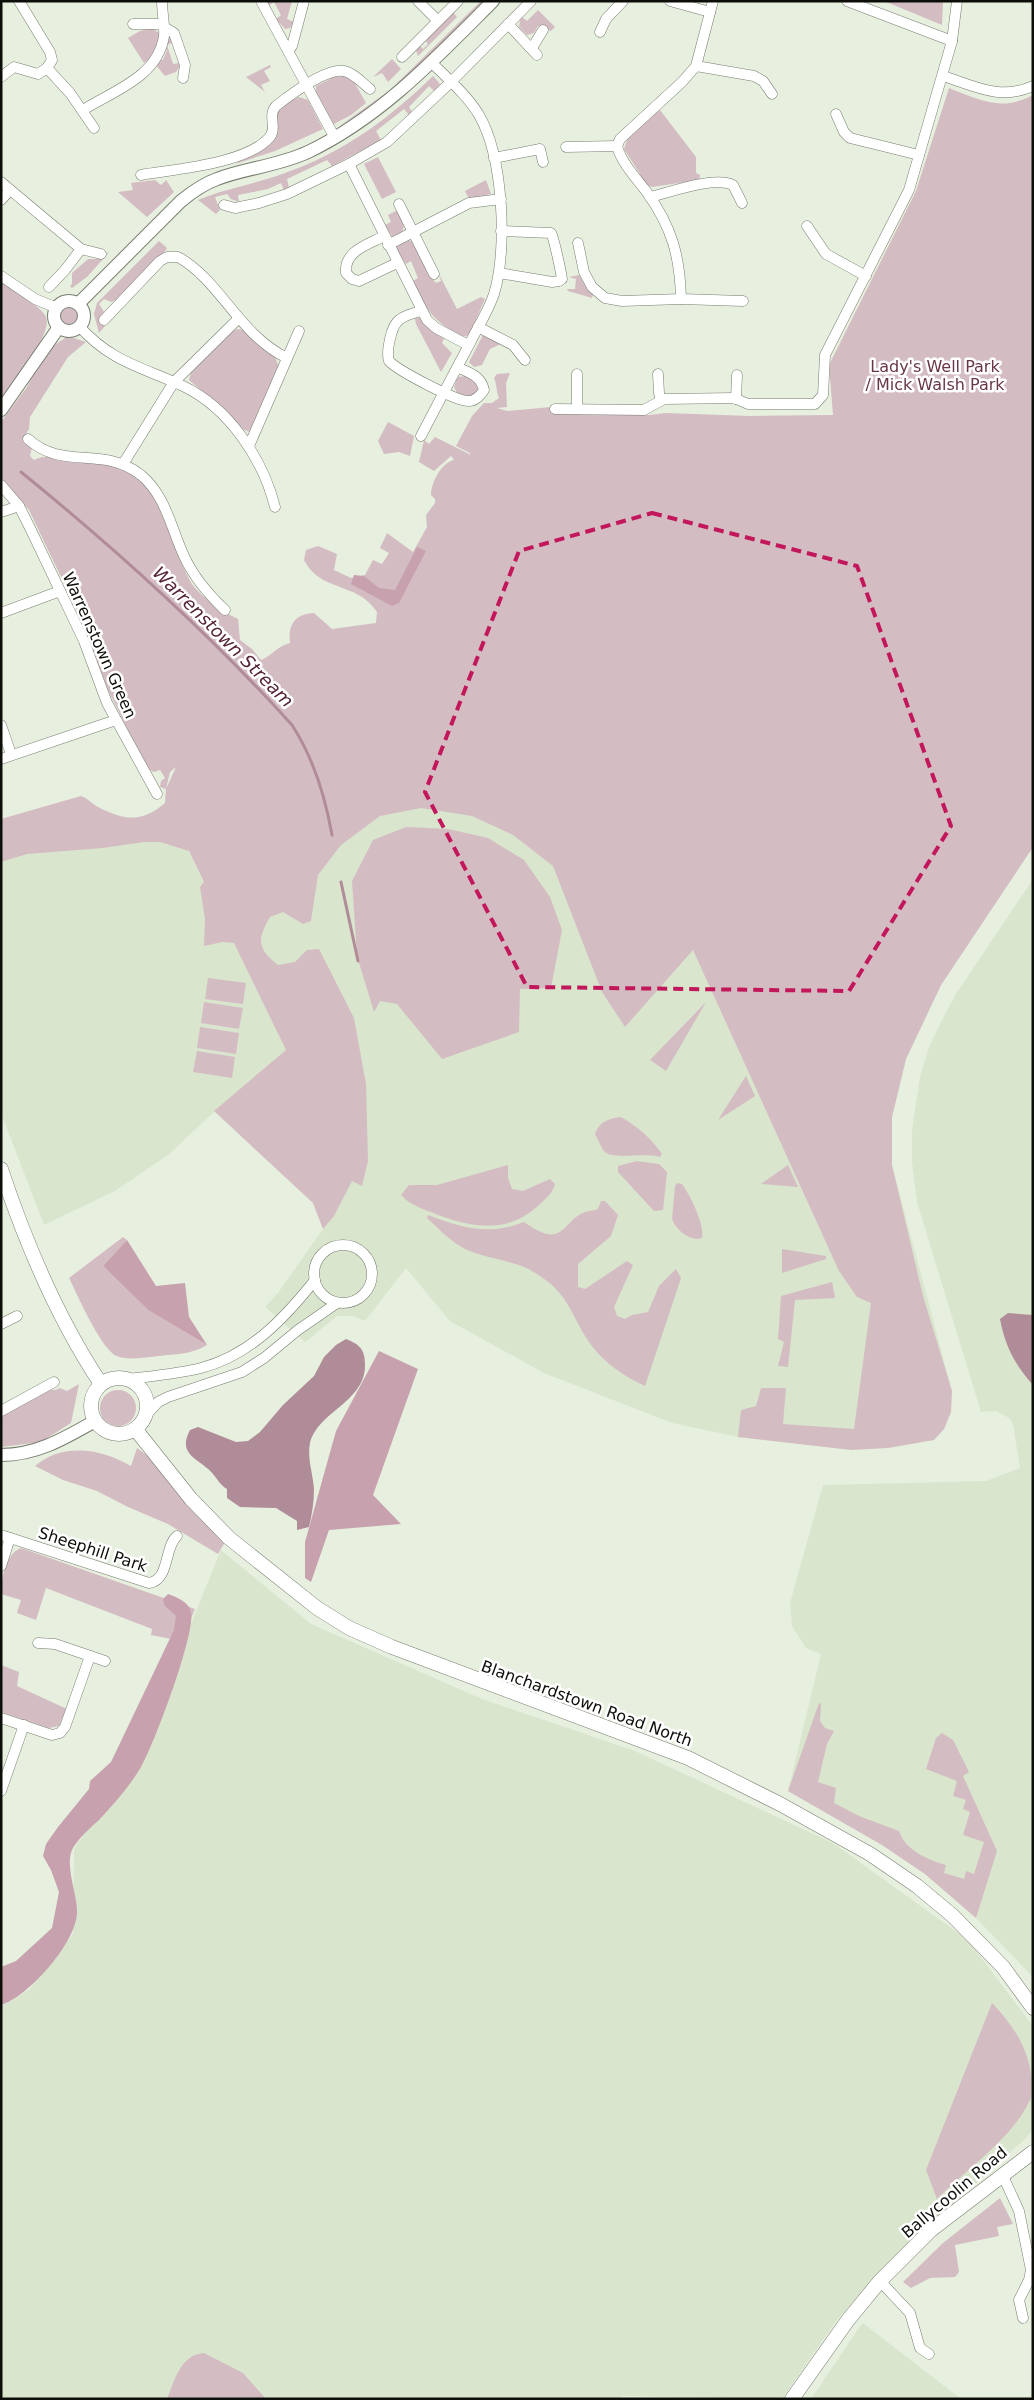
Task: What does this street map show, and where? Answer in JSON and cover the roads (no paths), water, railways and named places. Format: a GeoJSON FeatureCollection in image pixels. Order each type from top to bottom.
{"type":"FeatureCollection","features":[{"type":"Feature","properties":{"kind":"main road"},"geometry":{"type":"LineString","coordinates":[[1,1168],[15,1212],[45,1282],[66,1325],[101,1384]]}},
{"type":"Feature","properties":{"kind":"main road"},"geometry":{"type":"LineString","coordinates":[[118,1378],[128,1379],[142,1389],[148,1406],[146,1414],[136,1430],[117,1435],[108,1433],[95,1421],[91,1411],[91,1401],[101,1384],[118,1378]]}},
{"type":"Feature","properties":{"kind":"main road","name":"Blanchardstown Road North"},"geometry":{"type":"LineString","coordinates":[[136,1430],[191,1499],[229,1538],[317,1608],[349,1628],[392,1647],[688,1758],[780,1804],[870,1854],[917,1886],[979,1942],[1003,1967],[1032,2007]]}},
{"type":"Feature","properties":{"kind":"main road","name":"Ballycoolin Road"},"geometry":{"type":"LineString","coordinates":[[792,2399],[848,2320],[880,2281],[931,2230],[1031,2150]]}},
{"type":"Feature","properties":{"kind":"street"},"geometry":{"type":"LineString","coordinates":[[1,77],[14,67],[38,74],[47,68],[52,60],[50,52],[19,1]]}},
{"type":"Feature","properties":{"kind":"street"},"geometry":{"type":"LineString","coordinates":[[83,110],[120,89],[153,63],[160,52],[164,26],[162,1]]}},
{"type":"Feature","properties":{"kind":"street"},"geometry":{"type":"LineString","coordinates":[[261,1],[335,138]]}},
{"type":"Feature","properties":{"kind":"street"},"geometry":{"type":"LineString","coordinates":[[288,51],[292,46],[304,1]]}},
{"type":"Feature","properties":{"kind":"street"},"geometry":{"type":"LineString","coordinates":[[418,1],[437,20]]}},
{"type":"Feature","properties":{"kind":"street"},"geometry":{"type":"LineString","coordinates":[[402,57],[458,1]]}},
{"type":"Feature","properties":{"kind":"street"},"geometry":{"type":"LineString","coordinates":[[78,304],[181,201],[198,188],[218,178],[282,162],[306,153],[335,138],[390,100],[493,1]]}},
{"type":"Feature","properties":{"kind":"street"},"geometry":{"type":"LineString","coordinates":[[224,205],[235,208],[287,194],[348,164],[387,142],[451,82],[532,1]]}},
{"type":"Feature","properties":{"kind":"street"},"geometry":{"type":"LineString","coordinates":[[600,32],[606,19],[623,1]]}},
{"type":"Feature","properties":{"kind":"street"},"geometry":{"type":"LineString","coordinates":[[670,1],[710,12]]}},
{"type":"Feature","properties":{"kind":"street"},"geometry":{"type":"LineString","coordinates":[[617,146],[620,139],[682,82],[696,66],[713,1]]}},
{"type":"Feature","properties":{"kind":"street"},"geometry":{"type":"LineString","coordinates":[[846,1],[952,41]]}},
{"type":"Feature","properties":{"kind":"street"},"geometry":{"type":"LineString","coordinates":[[555,410],[644,410],[661,400],[736,399],[748,404],[803,404],[819,401],[823,395],[825,355],[903,204],[943,76],[952,41],[957,1]]}},
{"type":"Feature","properties":{"kind":"street"},"geometry":{"type":"LineString","coordinates":[[134,24],[164,26],[176,37],[185,65],[183,78]]}},
{"type":"Feature","properties":{"kind":"street"},"geometry":{"type":"LineString","coordinates":[[508,24],[535,52],[543,30]]}},
{"type":"Feature","properties":{"kind":"street"},"geometry":{"type":"LineString","coordinates":[[421,436],[459,368],[468,345],[494,294],[499,273],[501,231],[500,199],[494,158],[486,130],[478,114],[431,62]]}},
{"type":"Feature","properties":{"kind":"street"},"geometry":{"type":"LineString","coordinates":[[696,66],[754,76],[763,81],[772,94]]}},
{"type":"Feature","properties":{"kind":"street"},"geometry":{"type":"LineString","coordinates":[[47,68],[83,110],[94,128]]}},
{"type":"Feature","properties":{"kind":"street"},"geometry":{"type":"LineString","coordinates":[[141,175],[225,161],[248,151],[271,136],[273,131],[272,112],[276,106],[318,79],[339,71],[351,74],[370,88]]}},
{"type":"Feature","properties":{"kind":"street"},"geometry":{"type":"LineString","coordinates":[[943,76],[1004,94],[1021,92],[1033,86]]}},
{"type":"Feature","properties":{"kind":"street"},"geometry":{"type":"LineString","coordinates":[[836,114],[844,132],[850,138],[919,155]]}},
{"type":"Feature","properties":{"kind":"street"},"geometry":{"type":"LineString","coordinates":[[566,147],[617,146]]}},
{"type":"Feature","properties":{"kind":"street"},"geometry":{"type":"LineString","coordinates":[[617,146],[665,220],[676,247],[681,299]]}},
{"type":"Feature","properties":{"kind":"street"},"geometry":{"type":"LineString","coordinates":[[494,158],[540,149],[542,162]]}},
{"type":"Feature","properties":{"kind":"street"},"geometry":{"type":"LineString","coordinates":[[348,164],[421,311],[436,328],[468,345]]}},
{"type":"Feature","properties":{"kind":"street"},"geometry":{"type":"LineString","coordinates":[[1,182],[81,249],[101,254]]}},
{"type":"Feature","properties":{"kind":"street"},"geometry":{"type":"LineString","coordinates":[[650,197],[691,187],[724,182],[733,186],[742,203]]}},
{"type":"Feature","properties":{"kind":"street"},"geometry":{"type":"LineString","coordinates":[[1,200],[10,190]]}},
{"type":"Feature","properties":{"kind":"street"},"geometry":{"type":"LineString","coordinates":[[397,263],[359,281],[352,280],[346,274],[346,265],[354,252],[413,232],[469,203],[500,199]]}},
{"type":"Feature","properties":{"kind":"street"},"geometry":{"type":"LineString","coordinates":[[399,204],[434,274]]}},
{"type":"Feature","properties":{"kind":"street"},"geometry":{"type":"LineString","coordinates":[[807,226],[826,254],[866,276]]}},
{"type":"Feature","properties":{"kind":"street"},"geometry":{"type":"LineString","coordinates":[[499,273],[552,282],[559,282],[562,279],[556,255],[555,240],[551,233],[501,231]]}},
{"type":"Feature","properties":{"kind":"street"},"geometry":{"type":"LineString","coordinates":[[578,243],[584,272],[592,287],[606,298],[622,301],[681,299],[744,301]]}},
{"type":"Feature","properties":{"kind":"street"},"geometry":{"type":"LineString","coordinates":[[49,287],[66,270],[81,249]]}},
{"type":"Feature","properties":{"kind":"street"},"geometry":{"type":"LineString","coordinates":[[104,320],[160,261],[174,256],[182,259],[202,276],[238,319],[264,343],[287,358]]}},
{"type":"Feature","properties":{"kind":"street"},"geometry":{"type":"LineString","coordinates":[[1,276],[35,298],[56,308]]}},
{"type":"Feature","properties":{"kind":"street"},"geometry":{"type":"LineString","coordinates":[[64,302],[78,304],[84,318],[79,326],[67,330],[59,326],[55,320],[56,308],[64,302]]}},
{"type":"Feature","properties":{"kind":"street"},"geometry":{"type":"LineString","coordinates":[[421,311],[400,319],[396,323],[387,355],[393,365],[444,393],[468,401],[475,399],[484,390],[478,377],[459,368]]}},
{"type":"Feature","properties":{"kind":"street"},"geometry":{"type":"LineString","coordinates":[[123,464],[174,382],[238,319]]}},
{"type":"Feature","properties":{"kind":"street"},"geometry":{"type":"LineString","coordinates":[[1,410],[59,326]]}},
{"type":"Feature","properties":{"kind":"street"},"geometry":{"type":"LineString","coordinates":[[79,326],[109,354],[191,390],[211,404],[249,446],[270,489],[275,507]]}},
{"type":"Feature","properties":{"kind":"street"},"geometry":{"type":"LineString","coordinates":[[478,327],[513,344],[525,360]]}},
{"type":"Feature","properties":{"kind":"street"},"geometry":{"type":"LineString","coordinates":[[249,446],[299,331]]}},
{"type":"Feature","properties":{"kind":"street"},"geometry":{"type":"LineString","coordinates":[[577,374],[577,409]]}},
{"type":"Feature","properties":{"kind":"street"},"geometry":{"type":"LineString","coordinates":[[658,374],[661,400]]}},
{"type":"Feature","properties":{"kind":"street"},"geometry":{"type":"LineString","coordinates":[[736,399],[737,375]]}},
{"type":"Feature","properties":{"kind":"street"},"geometry":{"type":"LineString","coordinates":[[28,439],[38,448],[52,455],[103,458],[123,464],[141,475],[153,487],[167,512],[190,569],[201,586],[226,610]]}},
{"type":"Feature","properties":{"kind":"street","name":"Warrenstown Green"},"geometry":{"type":"LineString","coordinates":[[1,485],[19,506],[84,640],[107,703],[157,794]]}},
{"type":"Feature","properties":{"kind":"street"},"geometry":{"type":"LineString","coordinates":[[1,512],[19,506]]}},
{"type":"Feature","properties":{"kind":"street"},"geometry":{"type":"LineString","coordinates":[[1,613],[60,591]]}},
{"type":"Feature","properties":{"kind":"street"},"geometry":{"type":"LineString","coordinates":[[1,724],[6,756],[116,720]]}},
{"type":"Feature","properties":{"kind":"street"},"geometry":{"type":"LineString","coordinates":[[345,1245],[362,1252],[371,1267],[370,1284],[360,1298],[352,1302],[336,1302],[320,1292],[315,1280],[316,1265],[327,1250],[345,1245]]}},
{"type":"Feature","properties":{"kind":"street"},"geometry":{"type":"LineString","coordinates":[[128,1379],[201,1368],[240,1352],[269,1332],[291,1310],[315,1280]]}},
{"type":"Feature","properties":{"kind":"street"},"geometry":{"type":"LineString","coordinates":[[146,1414],[168,1397],[242,1372],[264,1358],[336,1302]]}},
{"type":"Feature","properties":{"kind":"street"},"geometry":{"type":"LineString","coordinates":[[1,1324],[17,1316]]}},
{"type":"Feature","properties":{"kind":"street"},"geometry":{"type":"LineString","coordinates":[[1,1411],[54,1382]]}},
{"type":"Feature","properties":{"kind":"street"},"geometry":{"type":"LineString","coordinates":[[1,1454],[20,1453],[46,1447],[95,1421]]}},
{"type":"Feature","properties":{"kind":"street"},"geometry":{"type":"LineString","coordinates":[[1,1566],[6,1536]]}},
{"type":"Feature","properties":{"kind":"street","name":"Sheephill Park"},"geometry":{"type":"LineString","coordinates":[[6,1536],[149,1583],[158,1580],[162,1574],[170,1544],[177,1536]]}},
{"type":"Feature","properties":{"kind":"street"},"geometry":{"type":"LineString","coordinates":[[38,1643],[55,1644],[105,1661]]}},
{"type":"Feature","properties":{"kind":"street"},"geometry":{"type":"LineString","coordinates":[[1,1718],[52,1735],[60,1733],[65,1727],[90,1656]]}},
{"type":"Feature","properties":{"kind":"street"},"geometry":{"type":"LineString","coordinates":[[1,1791],[24,1725]]}},
{"type":"Feature","properties":{"kind":"street"},"geometry":{"type":"LineString","coordinates":[[1002,2174],[1019,2210],[1031,2270],[1029,2280],[1019,2300],[1023,2318]]}},
{"type":"Feature","properties":{"kind":"street"},"geometry":{"type":"LineString","coordinates":[[880,2281],[910,2313],[920,2348],[929,2354]]}},
{"type":"Feature","properties":{"kind":"waterway","name":"Warrenstown Stream"},"geometry":{"type":"LineString","coordinates":[[21,472],[161,593],[228,658],[292,725],[307,751],[318,778],[332,835]]}},
{"type":"Feature","properties":{"kind":"waterway","name":"Warrenstown Stream"},"geometry":{"type":"LineString","coordinates":[[341,882],[358,961]]}},
{"type":"Feature","properties":{"kind":"park label","name":"Lady's Well Park / Mick Walsh Park"},"geometry":{"type":"Point","coordinates":[935,375]}}]}
